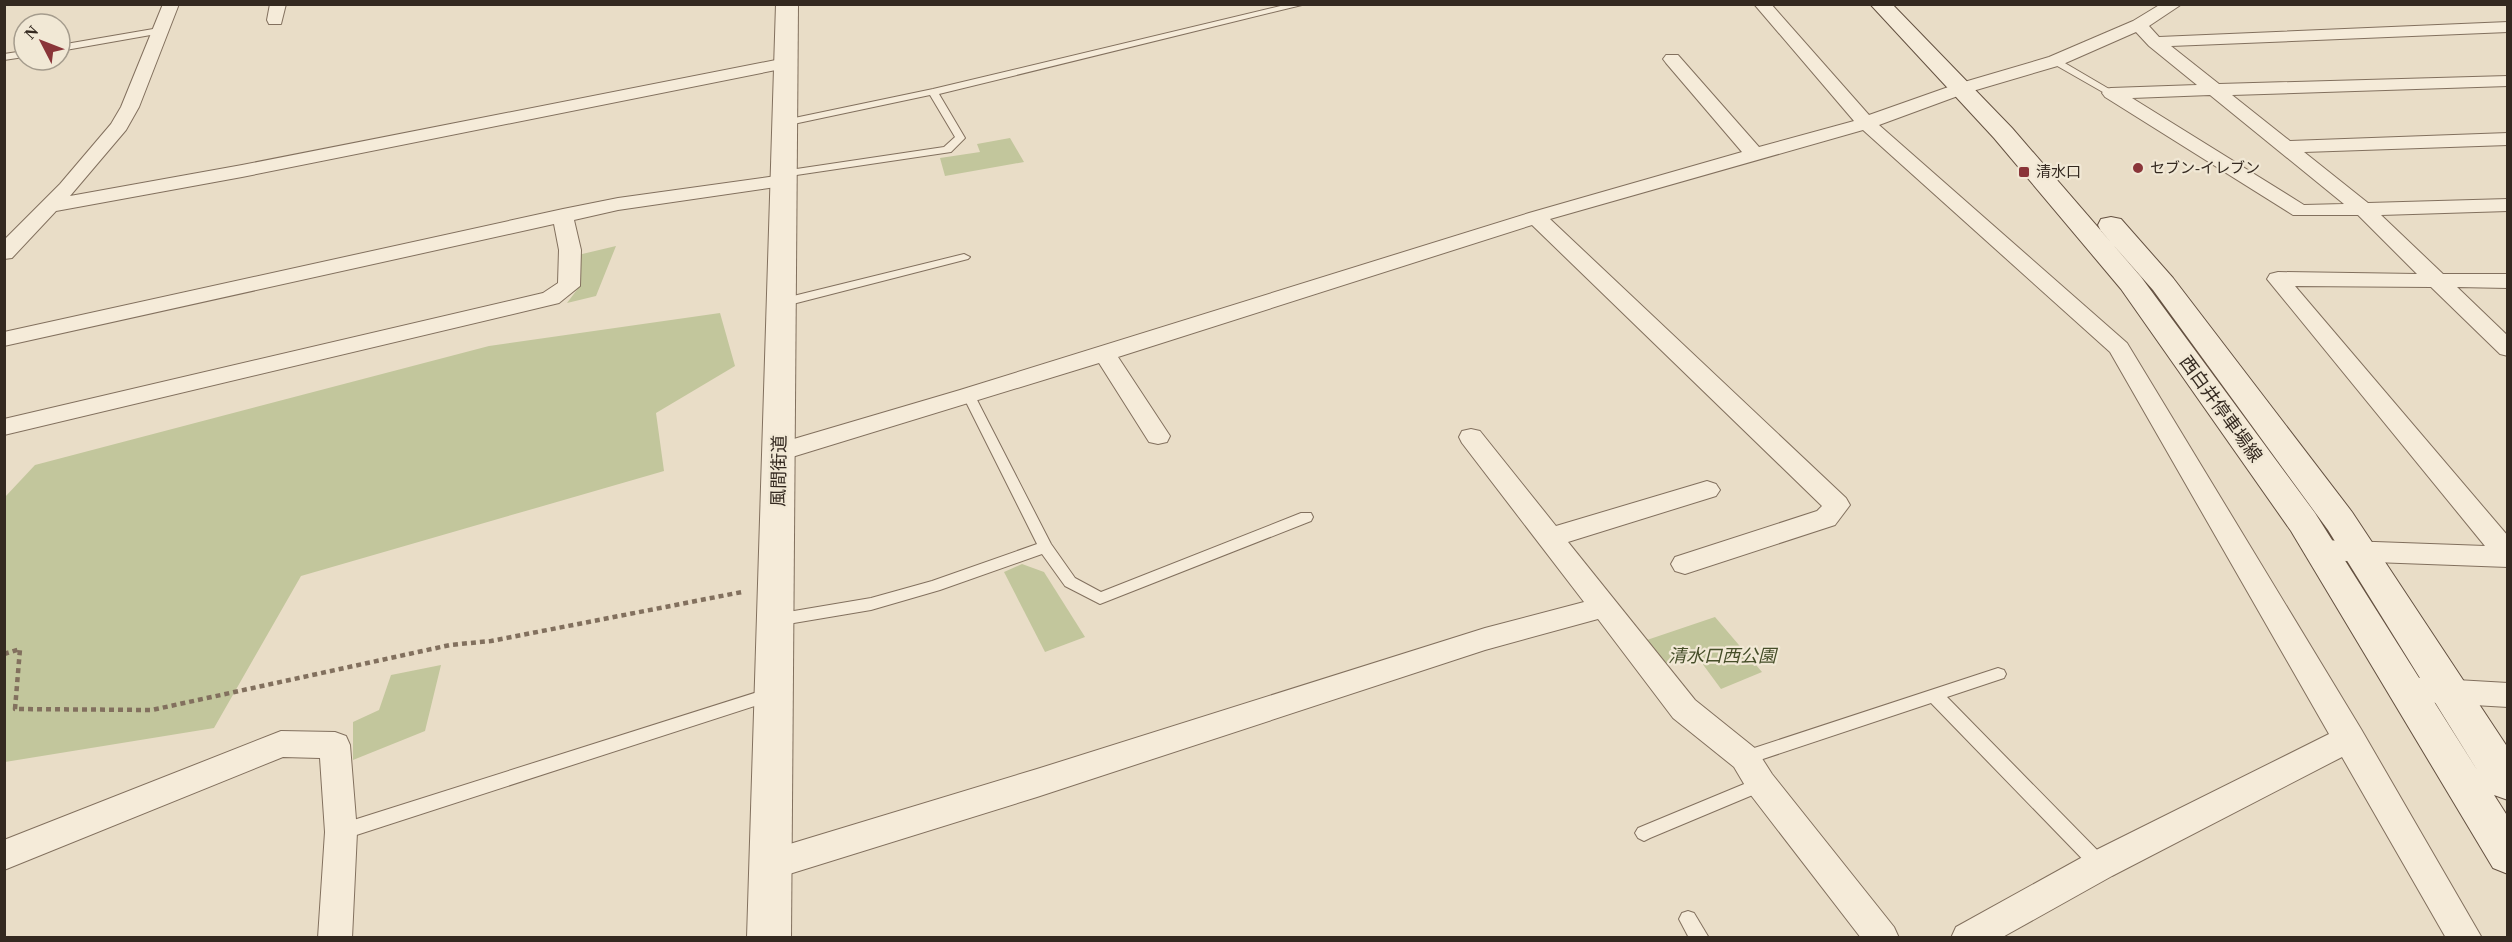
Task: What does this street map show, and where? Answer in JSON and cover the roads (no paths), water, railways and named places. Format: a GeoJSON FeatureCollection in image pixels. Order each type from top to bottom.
{"type":"FeatureCollection","features":[{"type":"Feature","properties":{"kind":"main road","name":"風間街道"},"geometry":{"type":"LineString","coordinates":[[769,938],[787,4]]}},
{"type":"Feature","properties":{"kind":"main road","name":"西白井停車場線"},"geometry":{"type":"LineString","coordinates":[[1880,4],[1971,87],[2026,130],[2163,284],[2340,521],[2508,783]]}},
{"type":"Feature","properties":{"kind":"main road","name":"西白井停車場線"},"geometry":{"type":"LineString","coordinates":[[1901,4],[1971,87],[2003,133],[2131,283],[2303,522],[2508,855]]}},
{"type":"Feature","properties":{"kind":"street"},"geometry":{"type":"LineString","coordinates":[[4,253],[51,206],[119,126],[152,57],[159,31],[171,4]]}},
{"type":"Feature","properties":{"kind":"street"},"geometry":{"type":"LineString","coordinates":[[1762,4],[1866,123],[2119,348],[2350,738],[2465,938]]}},
{"type":"Feature","properties":{"kind":"street"},"geometry":{"type":"LineString","coordinates":[[779,452],[969,396],[1536,217],[1866,123],[2055,61],[2139,25],[2174,4]]}},
{"type":"Feature","properties":{"kind":"street"},"geometry":{"type":"LineString","coordinates":[[2139,25],[2156,42],[2363,209],[2508,349]]}},
{"type":"Feature","properties":{"kind":"street"},"geometry":{"type":"LineString","coordinates":[[2156,42],[2508,27]]}},
{"type":"Feature","properties":{"kind":"street"},"geometry":{"type":"LineString","coordinates":[[1672,59],[1755,155]]}},
{"type":"Feature","properties":{"kind":"street"},"geometry":{"type":"LineString","coordinates":[[51,206],[242,171],[786,63]]}},
{"type":"Feature","properties":{"kind":"street"},"geometry":{"type":"LineString","coordinates":[[2111,93],[2508,81]]}},
{"type":"Feature","properties":{"kind":"street"},"geometry":{"type":"LineString","coordinates":[[2111,93],[2300,211],[2508,206]]}},
{"type":"Feature","properties":{"kind":"street"},"geometry":{"type":"LineString","coordinates":[[2285,147],[2508,139]]}},
{"type":"Feature","properties":{"kind":"street"},"geometry":{"type":"LineString","coordinates":[[4,339],[563,215],[783,178]]}},
{"type":"Feature","properties":{"kind":"street"},"geometry":{"type":"LineString","coordinates":[[4,427],[551,298],[569,286],[570,250],[563,215]]}},
{"type":"Feature","properties":{"kind":"street"},"geometry":{"type":"LineString","coordinates":[[1536,217],[1837,506],[1826,518],[1685,564]]}},
{"type":"Feature","properties":{"kind":"street"},"geometry":{"type":"LineString","coordinates":[[2508,281],[2278,279],[2508,556]]}},
{"type":"Feature","properties":{"kind":"street"},"geometry":{"type":"LineString","coordinates":[[1104,353],[1158,436]]}},
{"type":"Feature","properties":{"kind":"street"},"geometry":{"type":"LineString","coordinates":[[1471,437],[1684,710],[1753,771],[1882,938]]}},
{"type":"Feature","properties":{"kind":"street"},"geometry":{"type":"LineString","coordinates":[[1550,538],[1707,490]]}},
{"type":"Feature","properties":{"kind":"street"},"geometry":{"type":"LineString","coordinates":[[2320,550],[2508,556]]}},
{"type":"Feature","properties":{"kind":"street"},"geometry":{"type":"LineString","coordinates":[[770,865],[1037,783],[1485,639],[1604,607]]}},
{"type":"Feature","properties":{"kind":"street"},"geometry":{"type":"LineString","coordinates":[[2405,689],[2508,695]]}},
{"type":"Feature","properties":{"kind":"street"},"geometry":{"type":"LineString","coordinates":[[1968,938],[2100,865],[2350,738]]}},
{"type":"Feature","properties":{"kind":"street"},"geometry":{"type":"LineString","coordinates":[[4,855],[281,744],[335,745],[341,832],[336,938]]}},
{"type":"Feature","properties":{"kind":"lane"},"geometry":{"type":"LineString","coordinates":[[784,123],[933,92],[1302,4]]}},
{"type":"Feature","properties":{"kind":"lane"},"geometry":{"type":"LineString","coordinates":[[72,46],[159,31]]}},
{"type":"Feature","properties":{"kind":"lane"},"geometry":{"type":"LineString","coordinates":[[2055,61],[2111,93]]}},
{"type":"Feature","properties":{"kind":"lane"},"geometry":{"type":"LineString","coordinates":[[783,178],[947,150],[960,138],[933,92]]}},
{"type":"Feature","properties":{"kind":"lane"},"geometry":{"type":"LineString","coordinates":[[781,303],[964,257]]}},
{"type":"Feature","properties":{"kind":"lane"},"geometry":{"type":"LineString","coordinates":[[969,396],[1045,547],[1070,582],[1100,598],[1306,517]]}},
{"type":"Feature","properties":{"kind":"lane"},"geometry":{"type":"LineString","coordinates":[[776,620],[871,604],[935,586],[1045,547]]}},
{"type":"Feature","properties":{"kind":"lane"},"geometry":{"type":"LineString","coordinates":[[1644,833],[1753,771],[1935,696],[1998,674]]}},
{"type":"Feature","properties":{"kind":"lane"},"geometry":{"type":"LineString","coordinates":[[341,832],[772,693]]}},
{"type":"Feature","properties":{"kind":"lane"},"geometry":{"type":"LineString","coordinates":[[1935,696],[2100,865]]}},
{"type":"Feature","properties":{"kind":"lane"},"geometry":{"type":"LineString","coordinates":[[1688,919],[1700,938]]}},
{"type":"Feature","properties":{"kind":"place","name":"セブン-イレブン"},"geometry":{"type":"Point","coordinates":[2138,168]}},
{"type":"Feature","properties":{"kind":"place","name":"清水口"},"geometry":{"type":"Point","coordinates":[2024,172]}},
{"type":"Feature","properties":{"kind":"park label","name":"清水口西公園"},"geometry":{"type":"Point","coordinates":[1722,656]}}]}
